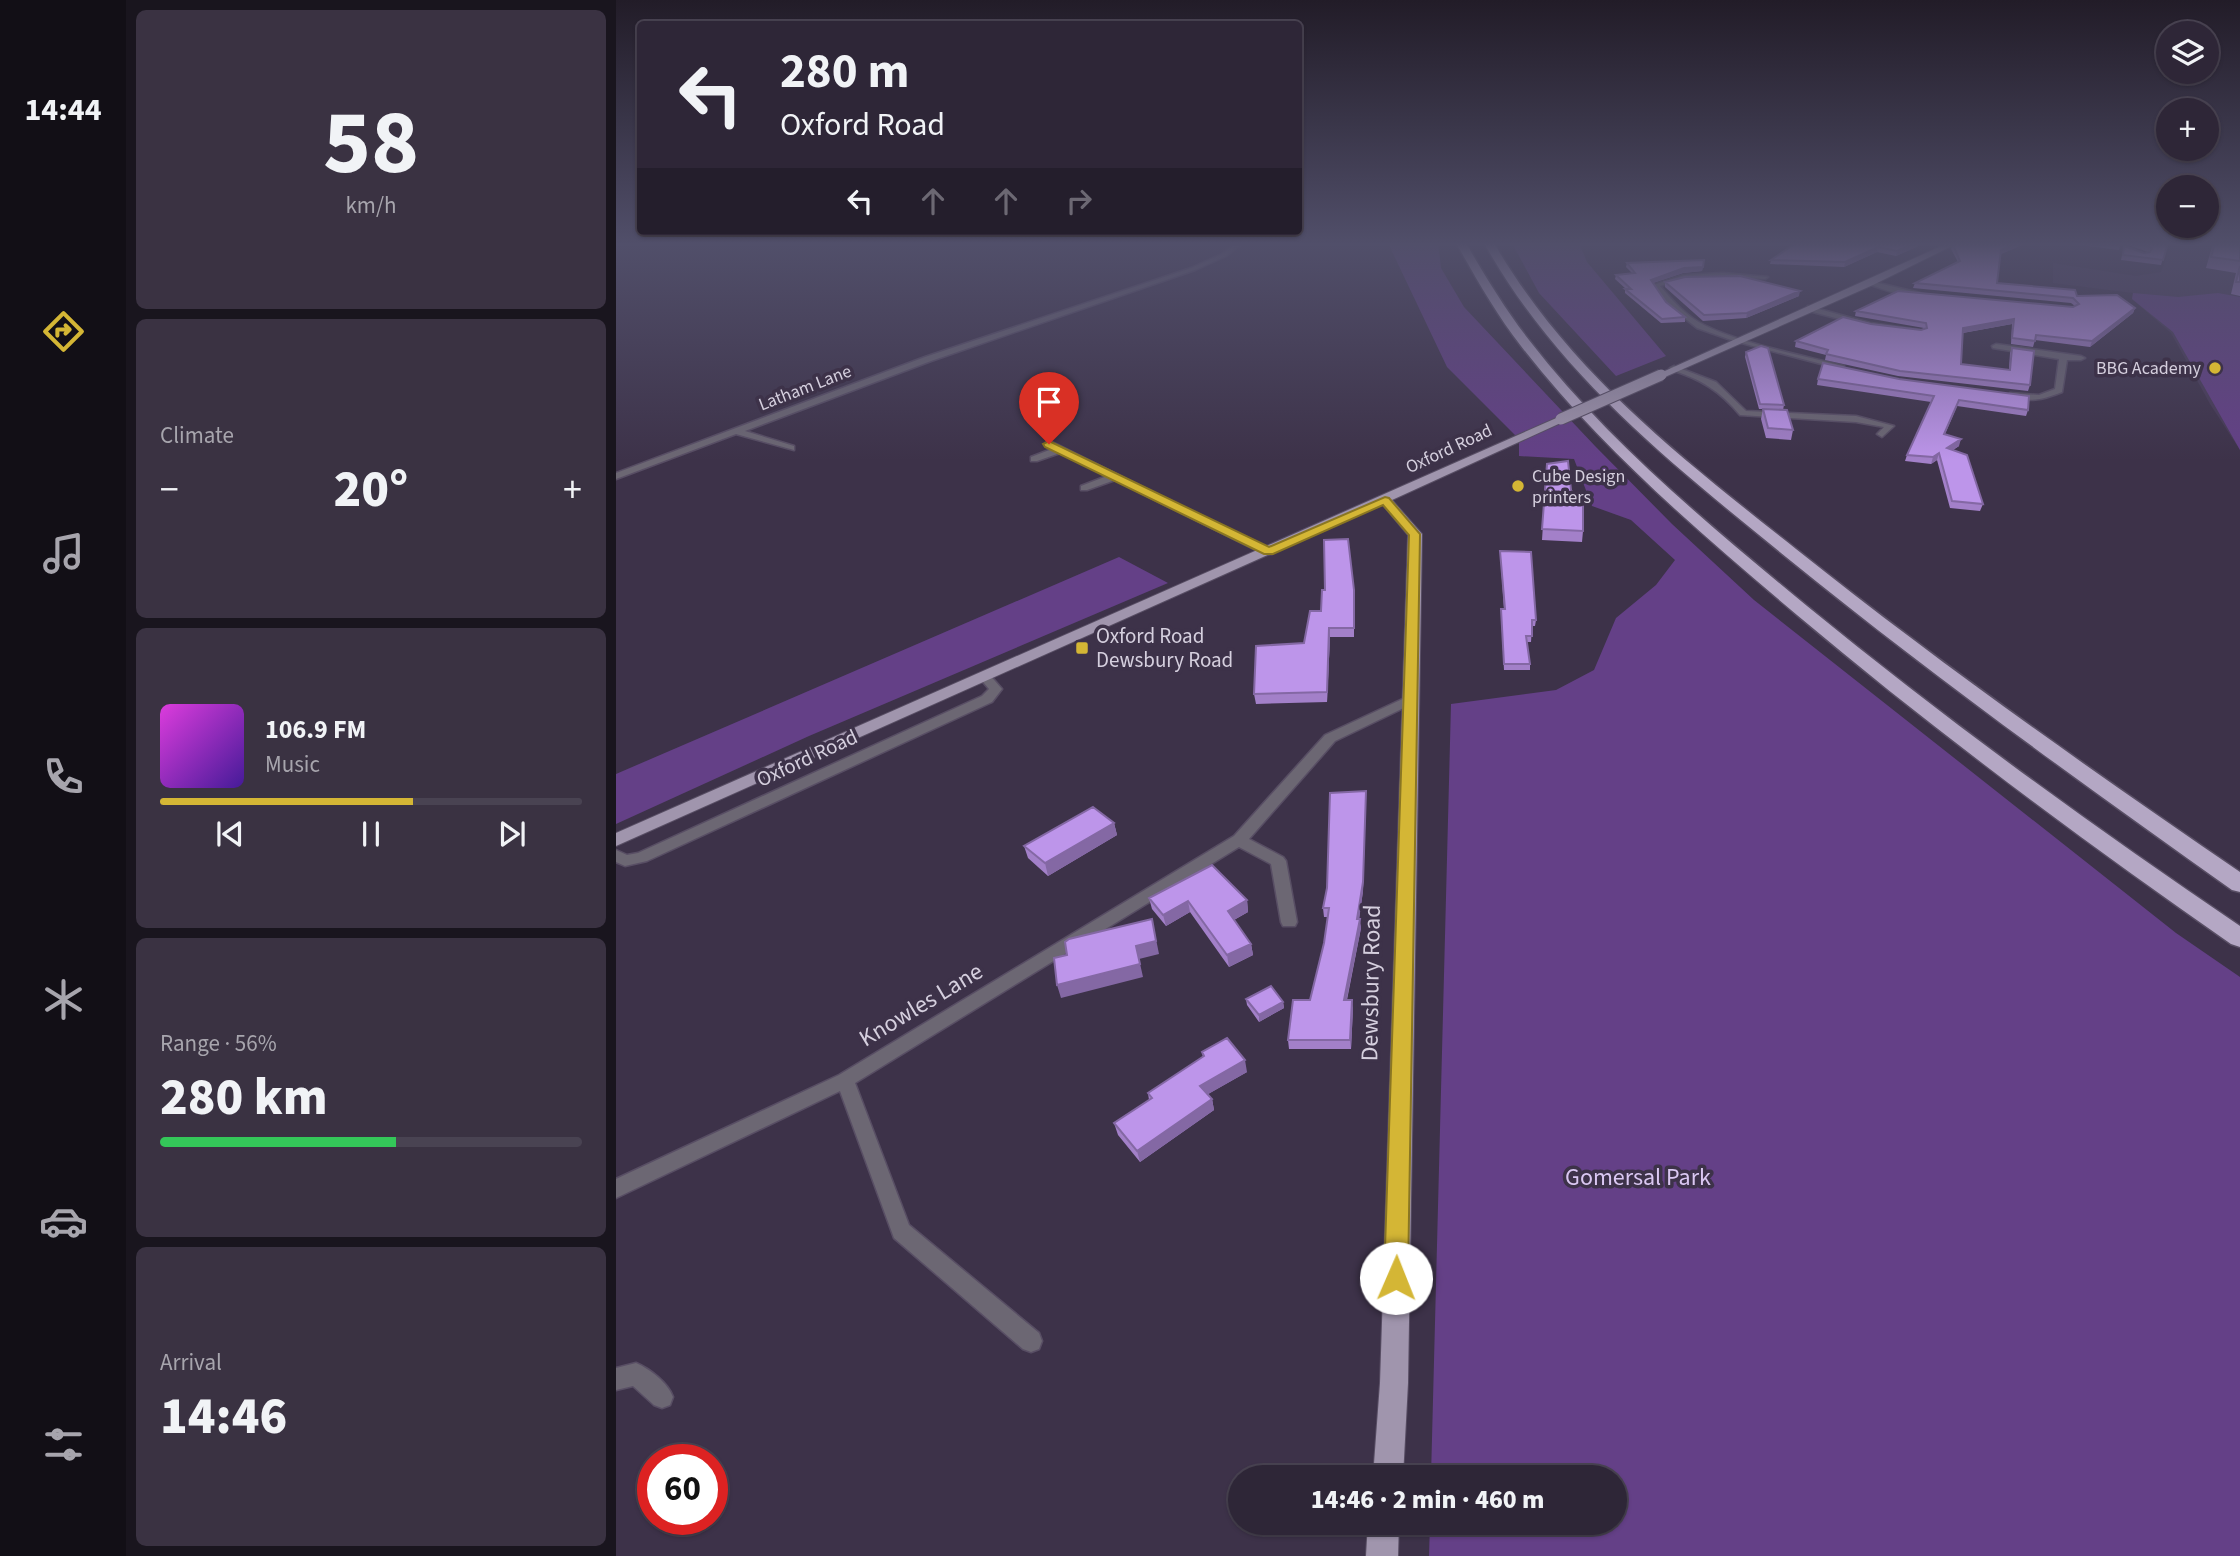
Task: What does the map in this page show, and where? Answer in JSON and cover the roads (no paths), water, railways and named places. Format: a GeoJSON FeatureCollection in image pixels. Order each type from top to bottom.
{"type":"FeatureCollection","features":[{"type":"Feature","properties":{"kind":"highway"},"geometry":{"type":"LineString","coordinates":[[1504,316],[1516,333],[1613,444],[1690,517],[1922,708],[2150,877],[2240,937]]}},
{"type":"Feature","properties":{"kind":"highway"},"geometry":{"type":"LineString","coordinates":[[1536,316],[1614,404],[1670,454],[1860,610],[2062,761],[2240,884]]}},
{"type":"Feature","properties":{"kind":"main road","name":"Oxford Road"},"geometry":{"type":"LineString","coordinates":[[616,840],[1385,500],[1791,316]]}},
{"type":"Feature","properties":{"kind":"main road","name":"Dewsbury Road"},"geometry":{"type":"LineString","coordinates":[[1385,500],[1415,534],[1394,1382],[1389,1465]]}},
{"type":"Feature","properties":{"kind":"main road"},"geometry":{"type":"LineString","coordinates":[[1382,1556],[1383,1535]]}},
{"type":"Feature","properties":{"kind":"street","name":"Latham Lane"},"geometry":{"type":"LineString","coordinates":[[616,476],[928,359],[1057,316]]}},
{"type":"Feature","properties":{"kind":"street"},"geometry":{"type":"LineString","coordinates":[[1687,316],[1700,326],[1737,339],[1846,369]]}},
{"type":"Feature","properties":{"kind":"street"},"geometry":{"type":"LineString","coordinates":[[1836,316],[1870,325],[1920,331]]}},
{"type":"Feature","properties":{"kind":"street"},"geometry":{"type":"LineString","coordinates":[[1996,346],[2081,358]]}},
{"type":"Feature","properties":{"kind":"street"},"geometry":{"type":"LineString","coordinates":[[2001,393],[2040,398],[2059,390],[2063,357]]}},
{"type":"Feature","properties":{"kind":"street"},"geometry":{"type":"LineString","coordinates":[[1674,368],[1704,377],[1723,388],[1743,412],[1856,419],[1890,426],[1882,434]]}},
{"type":"Feature","properties":{"kind":"street"},"geometry":{"type":"LineString","coordinates":[[736,430],[791,448]]}},
{"type":"Feature","properties":{"kind":"street"},"geometry":{"type":"LineString","coordinates":[[1049,444],[1268,552]]}},
{"type":"Feature","properties":{"kind":"street"},"geometry":{"type":"LineString","coordinates":[[1034,459],[1059,450]]}},
{"type":"Feature","properties":{"kind":"street"},"geometry":{"type":"LineString","coordinates":[[1084,488],[1114,477]]}},
{"type":"Feature","properties":{"kind":"street","name":"Oxford Road"},"geometry":{"type":"LineString","coordinates":[[616,855],[625,861],[642,857],[987,699],[996,689],[984,676]]}},
{"type":"Feature","properties":{"kind":"street","name":"Knowles Lane"},"geometry":{"type":"LineString","coordinates":[[616,1189],[845,1080],[1239,839],[1330,738],[1409,700]]}},
{"type":"Feature","properties":{"kind":"street"},"geometry":{"type":"LineString","coordinates":[[1239,839],[1278,860],[1289,922]]}},
{"type":"Feature","properties":{"kind":"street"},"geometry":{"type":"LineString","coordinates":[[845,1080],[901,1231],[1031,1341]]}},
{"type":"Feature","properties":{"kind":"street"},"geometry":{"type":"LineString","coordinates":[[616,1379],[636,1374],[662,1397]]}},
{"type":"Feature","properties":{"kind":"place","name":"BBG Academy"},"geometry":{"type":"Point","coordinates":[2215,368]}},
{"type":"Feature","properties":{"kind":"place","name":"Cube Design printers"},"geometry":{"type":"Point","coordinates":[1518,486]}},
{"type":"Feature","properties":{"kind":"place","name":"Oxford Road Dewsbury Road"},"geometry":{"type":"Point","coordinates":[1082,648]}},
{"type":"Feature","properties":{"kind":"park label","name":"Gomersal Park"},"geometry":{"type":"Point","coordinates":[1638,1177]}}]}
